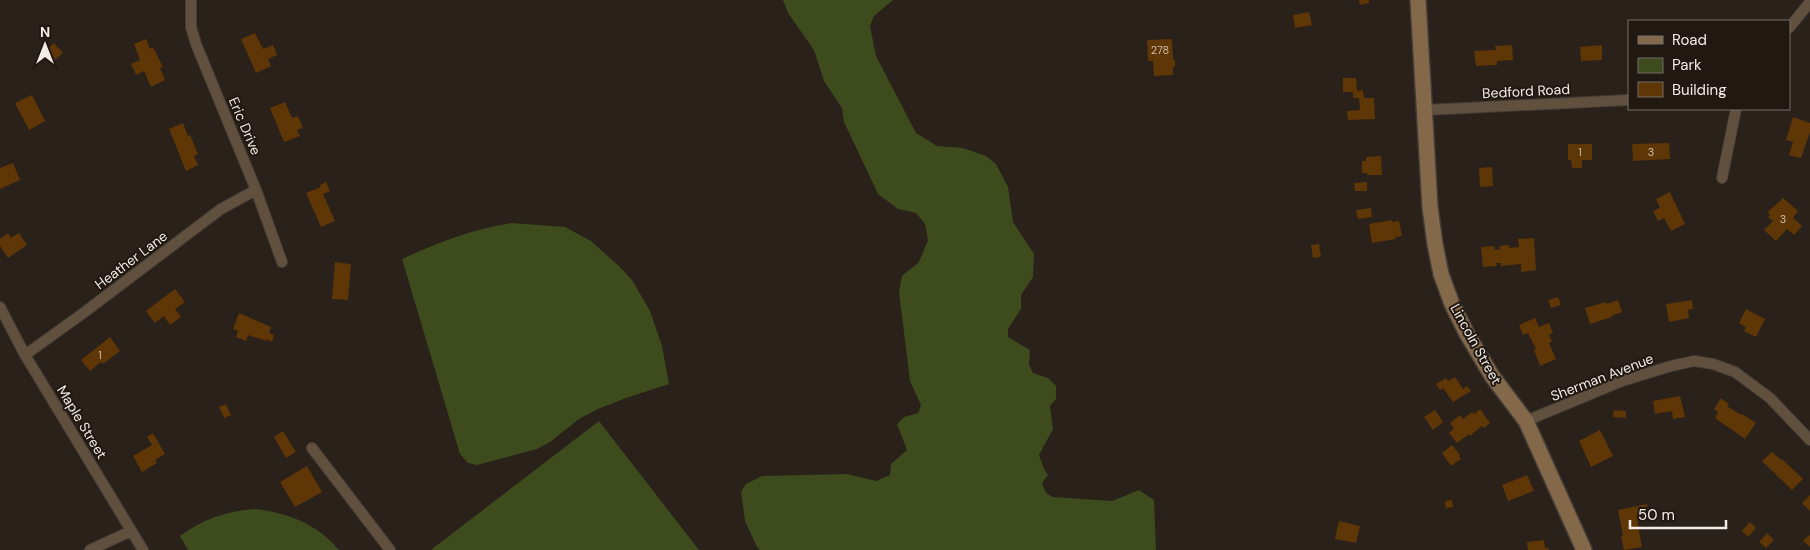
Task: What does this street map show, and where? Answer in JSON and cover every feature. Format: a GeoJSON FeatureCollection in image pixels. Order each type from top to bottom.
{"type":"FeatureCollection","features":[{"type":"Feature","properties":{"kind":"main road","name":"Lincoln Street"},"geometry":{"type":"LineString","coordinates":[[1418,0],[1430,207],[1441,274],[1452,304],[1467,334],[1492,376],[1526,422],[1584,550]]}},
{"type":"Feature","properties":{"kind":"street","name":"Eric Drive"},"geometry":{"type":"LineString","coordinates":[[191,0],[191,27],[196,44],[256,190],[282,262]]}},
{"type":"Feature","properties":{"kind":"street"},"geometry":{"type":"LineString","coordinates":[[1790,27],[1810,2]]}},
{"type":"Feature","properties":{"kind":"street","name":"Bedford Road"},"geometry":{"type":"LineString","coordinates":[[1425,110],[1628,100]]}},
{"type":"Feature","properties":{"kind":"street"},"geometry":{"type":"LineString","coordinates":[[1722,178],[1736,110]]}},
{"type":"Feature","properties":{"kind":"street","name":"Heather Lane"},"geometry":{"type":"LineString","coordinates":[[25,355],[221,209],[256,190]]}},
{"type":"Feature","properties":{"kind":"street","name":"Maple Street"},"geometry":{"type":"LineString","coordinates":[[0,307],[25,355],[143,550]]}},
{"type":"Feature","properties":{"kind":"street","name":"Sherman Avenue"},"geometry":{"type":"LineString","coordinates":[[1526,422],[1622,381],[1671,366],[1694,362],[1713,364],[1735,372],[1770,398],[1810,440]]}},
{"type":"Feature","properties":{"kind":"street"},"geometry":{"type":"LineString","coordinates":[[312,448],[390,550]]}},
{"type":"Feature","properties":{"kind":"street"},"geometry":{"type":"LineString","coordinates":[[90,550],[131,531]]}},
{"type":"Feature","properties":{"kind":"green space"},"geometry":{"type":"Polygon","coordinates":[[[783,0],[893,0],[874,16],[870,26],[876,56],[916,133],[937,146],[963,148],[986,156],[996,164],[1008,187],[1013,222],[1034,254],[1033,277],[1021,295],[1021,309],[1008,329],[1008,337],[1030,350],[1029,365],[1033,373],[1048,378],[1056,386],[1056,399],[1050,406],[1053,429],[1039,455],[1048,475],[1042,483],[1046,493],[1053,497],[1112,501],[1139,490],[1154,500],[1156,550],[760,550],[757,547],[745,521],[741,492],[746,484],[762,476],[847,474],[876,481],[890,475],[891,464],[907,450],[897,424],[904,417],[918,413],[921,405],[910,381],[899,292],[902,276],[919,262],[928,240],[925,224],[916,213],[898,209],[878,194],[844,122],[842,108],[824,81],[814,50],[788,13],[783,0]]]}},
{"type":"Feature","properties":{"kind":"green space"},"geometry":{"type":"Polygon","coordinates":[[[511,223],[565,227],[591,241],[619,266],[632,280],[650,311],[662,346],[669,384],[598,409],[579,419],[550,442],[537,449],[477,465],[468,463],[460,454],[402,259],[455,237],[511,223]]]}},
{"type":"Feature","properties":{"kind":"green space"},"geometry":{"type":"Polygon","coordinates":[[[599,421],[699,550],[432,549],[599,421]]]}},
{"type":"Feature","properties":{"kind":"green space"},"geometry":{"type":"Polygon","coordinates":[[[255,509],[279,513],[302,521],[321,533],[339,550],[188,550],[180,536],[197,525],[215,517],[255,509]]]}},
{"type":"Feature","properties":{"kind":"building"},"geometry":{"type":"Polygon","coordinates":[[[1359,0],[1369,0],[1369,3],[1360,5],[1359,0]]]}},
{"type":"Feature","properties":{"kind":"building"},"geometry":{"type":"Polygon","coordinates":[[[1309,12],[1312,25],[1295,28],[1293,15],[1309,12]]]}},
{"type":"Feature","properties":{"kind":"building"},"geometry":{"type":"Polygon","coordinates":[[[255,33],[263,49],[273,45],[277,55],[268,59],[271,66],[256,73],[241,39],[255,33]]]}},
{"type":"Feature","properties":{"kind":"building"},"geometry":{"type":"Polygon","coordinates":[[[146,39],[150,49],[153,47],[163,67],[160,68],[165,80],[151,87],[144,71],[136,75],[131,64],[140,60],[134,44],[146,39]]]}},
{"type":"Feature","properties":{"kind":"building"},"geometry":{"type":"Polygon","coordinates":[[[1172,39],[1173,60],[1175,60],[1173,75],[1154,76],[1153,61],[1148,61],[1147,40],[1172,39]]]}},
{"type":"Feature","properties":{"kind":"building"},"geometry":{"type":"Polygon","coordinates":[[[54,43],[63,53],[55,60],[46,50],[54,43]]]}},
{"type":"Feature","properties":{"kind":"building"},"geometry":{"type":"Polygon","coordinates":[[[1512,45],[1513,60],[1497,61],[1497,65],[1476,66],[1474,51],[1496,50],[1495,46],[1512,45]]]}},
{"type":"Feature","properties":{"kind":"building"},"geometry":{"type":"Polygon","coordinates":[[[1602,45],[1602,60],[1581,61],[1580,47],[1602,45]]]}},
{"type":"Feature","properties":{"kind":"building"},"geometry":{"type":"Polygon","coordinates":[[[1343,78],[1356,78],[1357,91],[1363,90],[1364,98],[1374,98],[1375,119],[1348,120],[1347,111],[1360,110],[1359,98],[1353,98],[1353,92],[1343,92],[1343,78]]]}},
{"type":"Feature","properties":{"kind":"building"},"geometry":{"type":"Polygon","coordinates":[[[32,95],[45,121],[29,130],[15,103],[32,95]]]}},
{"type":"Feature","properties":{"kind":"building"},"geometry":{"type":"Polygon","coordinates":[[[285,102],[292,118],[298,116],[303,128],[297,130],[300,136],[284,142],[270,108],[285,102]]]}},
{"type":"Feature","properties":{"kind":"building"},"geometry":{"type":"Polygon","coordinates":[[[1793,117],[1810,123],[1810,132],[1801,158],[1789,155],[1793,142],[1786,140],[1793,117]]]}},
{"type":"Feature","properties":{"kind":"building"},"geometry":{"type":"Polygon","coordinates":[[[183,123],[198,154],[194,156],[198,165],[186,171],[169,129],[183,123]]]}},
{"type":"Feature","properties":{"kind":"building"},"geometry":{"type":"Polygon","coordinates":[[[1669,143],[1670,159],[1633,161],[1632,144],[1669,143]]]}},
{"type":"Feature","properties":{"kind":"building"},"geometry":{"type":"Polygon","coordinates":[[[1568,144],[1592,144],[1592,160],[1582,160],[1582,168],[1572,168],[1571,160],[1568,160],[1568,144]]]}},
{"type":"Feature","properties":{"kind":"building"},"geometry":{"type":"Polygon","coordinates":[[[1381,156],[1382,175],[1362,173],[1362,161],[1366,161],[1366,157],[1381,156]]]}},
{"type":"Feature","properties":{"kind":"building"},"geometry":{"type":"Polygon","coordinates":[[[13,163],[20,180],[0,189],[0,168],[13,163]]]}},
{"type":"Feature","properties":{"kind":"building"},"geometry":{"type":"Polygon","coordinates":[[[1492,167],[1493,186],[1480,187],[1479,168],[1492,167]]]}},
{"type":"Feature","properties":{"kind":"building"},"geometry":{"type":"Polygon","coordinates":[[[326,182],[330,191],[323,194],[335,221],[321,227],[306,193],[321,187],[320,185],[326,182]]]}},
{"type":"Feature","properties":{"kind":"building"},"geometry":{"type":"Polygon","coordinates":[[[1367,182],[1367,191],[1355,191],[1354,183],[1367,182]]]}},
{"type":"Feature","properties":{"kind":"building"},"geometry":{"type":"Polygon","coordinates":[[[1670,192],[1685,224],[1671,231],[1664,218],[1658,221],[1653,211],[1660,208],[1656,199],[1670,192]]]}},
{"type":"Feature","properties":{"kind":"building"},"geometry":{"type":"Polygon","coordinates":[[[1783,198],[1798,211],[1793,218],[1802,226],[1794,235],[1787,229],[1776,241],[1764,230],[1773,221],[1768,217],[1770,215],[1768,212],[1783,198]]]}},
{"type":"Feature","properties":{"kind":"building"},"geometry":{"type":"Polygon","coordinates":[[[1371,208],[1372,217],[1358,219],[1356,210],[1371,208]]]}},
{"type":"Feature","properties":{"kind":"building"},"geometry":{"type":"Polygon","coordinates":[[[1392,220],[1392,222],[1399,221],[1402,236],[1395,237],[1396,239],[1372,243],[1369,224],[1392,220]]]}},
{"type":"Feature","properties":{"kind":"building"},"geometry":{"type":"Polygon","coordinates":[[[8,233],[11,238],[19,233],[27,245],[8,258],[0,246],[0,239],[8,233]]]}},
{"type":"Feature","properties":{"kind":"building"},"geometry":{"type":"Polygon","coordinates":[[[1534,238],[1536,270],[1521,272],[1521,264],[1501,266],[1501,263],[1496,263],[1497,266],[1483,267],[1481,247],[1494,246],[1495,250],[1500,249],[1499,246],[1519,247],[1518,239],[1534,238]]]}},
{"type":"Feature","properties":{"kind":"building"},"geometry":{"type":"Polygon","coordinates":[[[1319,244],[1321,257],[1313,258],[1311,245],[1319,244]]]}},
{"type":"Feature","properties":{"kind":"building"},"geometry":{"type":"Polygon","coordinates":[[[335,262],[351,264],[348,300],[332,299],[335,262]]]}},
{"type":"Feature","properties":{"kind":"building"},"geometry":{"type":"Polygon","coordinates":[[[175,289],[185,302],[175,309],[181,317],[170,325],[164,316],[155,323],[146,311],[175,289]]]}},
{"type":"Feature","properties":{"kind":"building"},"geometry":{"type":"Polygon","coordinates":[[[1558,297],[1561,305],[1551,308],[1548,300],[1558,297]]]}},
{"type":"Feature","properties":{"kind":"building"},"geometry":{"type":"Polygon","coordinates":[[[1618,300],[1622,312],[1590,324],[1585,308],[1618,300]]]}},
{"type":"Feature","properties":{"kind":"building"},"geometry":{"type":"Polygon","coordinates":[[[1692,300],[1693,309],[1688,310],[1689,318],[1669,322],[1666,304],[1692,300]]]}},
{"type":"Feature","properties":{"kind":"building"},"geometry":{"type":"Polygon","coordinates":[[[1746,309],[1765,319],[1756,337],[1744,331],[1746,327],[1739,323],[1746,309]]]}},
{"type":"Feature","properties":{"kind":"building"},"geometry":{"type":"Polygon","coordinates":[[[239,313],[271,327],[269,333],[274,335],[272,342],[248,335],[246,341],[236,337],[238,331],[233,329],[239,313]]]}},
{"type":"Feature","properties":{"kind":"building"},"geometry":{"type":"Polygon","coordinates":[[[1535,318],[1539,327],[1549,323],[1553,333],[1549,335],[1552,342],[1549,343],[1556,359],[1540,366],[1534,350],[1536,349],[1528,333],[1523,335],[1519,325],[1535,318]]]}},
{"type":"Feature","properties":{"kind":"building"},"geometry":{"type":"Polygon","coordinates":[[[110,337],[120,351],[90,371],[81,360],[110,337]]]}},
{"type":"Feature","properties":{"kind":"building"},"geometry":{"type":"Polygon","coordinates":[[[1455,377],[1463,389],[1467,386],[1471,391],[1453,402],[1443,388],[1440,390],[1436,384],[1446,378],[1448,381],[1455,377]]]}},
{"type":"Feature","properties":{"kind":"building"},"geometry":{"type":"Polygon","coordinates":[[[1680,396],[1685,417],[1673,419],[1672,411],[1655,414],[1653,401],[1680,396]]]}},
{"type":"Feature","properties":{"kind":"building"},"geometry":{"type":"Polygon","coordinates":[[[1721,398],[1729,404],[1727,406],[1756,423],[1745,439],[1715,418],[1718,412],[1714,409],[1721,398]]]}},
{"type":"Feature","properties":{"kind":"building"},"geometry":{"type":"Polygon","coordinates":[[[226,404],[231,415],[224,418],[219,407],[226,404]]]}},
{"type":"Feature","properties":{"kind":"building"},"geometry":{"type":"Polygon","coordinates":[[[1480,409],[1490,423],[1484,428],[1482,426],[1470,436],[1469,434],[1457,443],[1449,433],[1454,428],[1450,423],[1460,415],[1463,419],[1480,409]]]}},
{"type":"Feature","properties":{"kind":"building"},"geometry":{"type":"Polygon","coordinates":[[[1435,410],[1443,422],[1433,430],[1424,417],[1435,410]]]}},
{"type":"Feature","properties":{"kind":"building"},"geometry":{"type":"Polygon","coordinates":[[[1614,410],[1626,411],[1626,418],[1613,417],[1614,410]]]}},
{"type":"Feature","properties":{"kind":"building"},"geometry":{"type":"Polygon","coordinates":[[[1600,430],[1613,456],[1591,467],[1579,441],[1600,430]]]}},
{"type":"Feature","properties":{"kind":"building"},"geometry":{"type":"Polygon","coordinates":[[[283,431],[296,452],[286,458],[274,437],[283,431]]]}},
{"type":"Feature","properties":{"kind":"building"},"geometry":{"type":"Polygon","coordinates":[[[153,433],[165,454],[155,460],[157,463],[142,472],[133,456],[152,445],[147,437],[153,433]]]}},
{"type":"Feature","properties":{"kind":"building"},"geometry":{"type":"Polygon","coordinates":[[[1452,445],[1461,459],[1451,466],[1442,453],[1452,445]]]}},
{"type":"Feature","properties":{"kind":"building"},"geometry":{"type":"Polygon","coordinates":[[[1772,452],[1803,479],[1792,490],[1762,461],[1772,452]]]}},
{"type":"Feature","properties":{"kind":"building"},"geometry":{"type":"Polygon","coordinates":[[[307,466],[322,492],[295,507],[280,482],[307,466]]]}},
{"type":"Feature","properties":{"kind":"building"},"geometry":{"type":"Polygon","coordinates":[[[1527,475],[1534,491],[1508,501],[1502,485],[1527,475]]]}},
{"type":"Feature","properties":{"kind":"building"},"geometry":{"type":"Polygon","coordinates":[[[1810,495],[1810,511],[1802,503],[1810,495]]]}},
{"type":"Feature","properties":{"kind":"building"},"geometry":{"type":"Polygon","coordinates":[[[1452,500],[1453,507],[1446,508],[1445,501],[1452,500]]]}},
{"type":"Feature","properties":{"kind":"building"},"geometry":{"type":"Polygon","coordinates":[[[1647,504],[1649,517],[1637,519],[1642,547],[1624,550],[1618,510],[1647,504]]]}},
{"type":"Feature","properties":{"kind":"building"},"geometry":{"type":"Polygon","coordinates":[[[1339,521],[1360,526],[1356,543],[1335,539],[1339,521]]]}},
{"type":"Feature","properties":{"kind":"building"},"geometry":{"type":"Polygon","coordinates":[[[1750,522],[1756,528],[1748,537],[1742,531],[1750,522]]]}},
{"type":"Feature","properties":{"kind":"building"},"geometry":{"type":"Polygon","coordinates":[[[1767,533],[1774,540],[1766,548],[1759,542],[1767,533]]]}},
{"type":"Feature","properties":{"kind":"building"},"geometry":{"type":"Polygon","coordinates":[[[1810,536],[1810,547],[1803,541],[1810,536]]]}},
{"type":"Feature","properties":{"kind":"building"},"geometry":{"type":"Polygon","coordinates":[[[1544,540],[1545,548],[1549,550],[1528,550],[1527,542],[1544,540]]]}}]}
